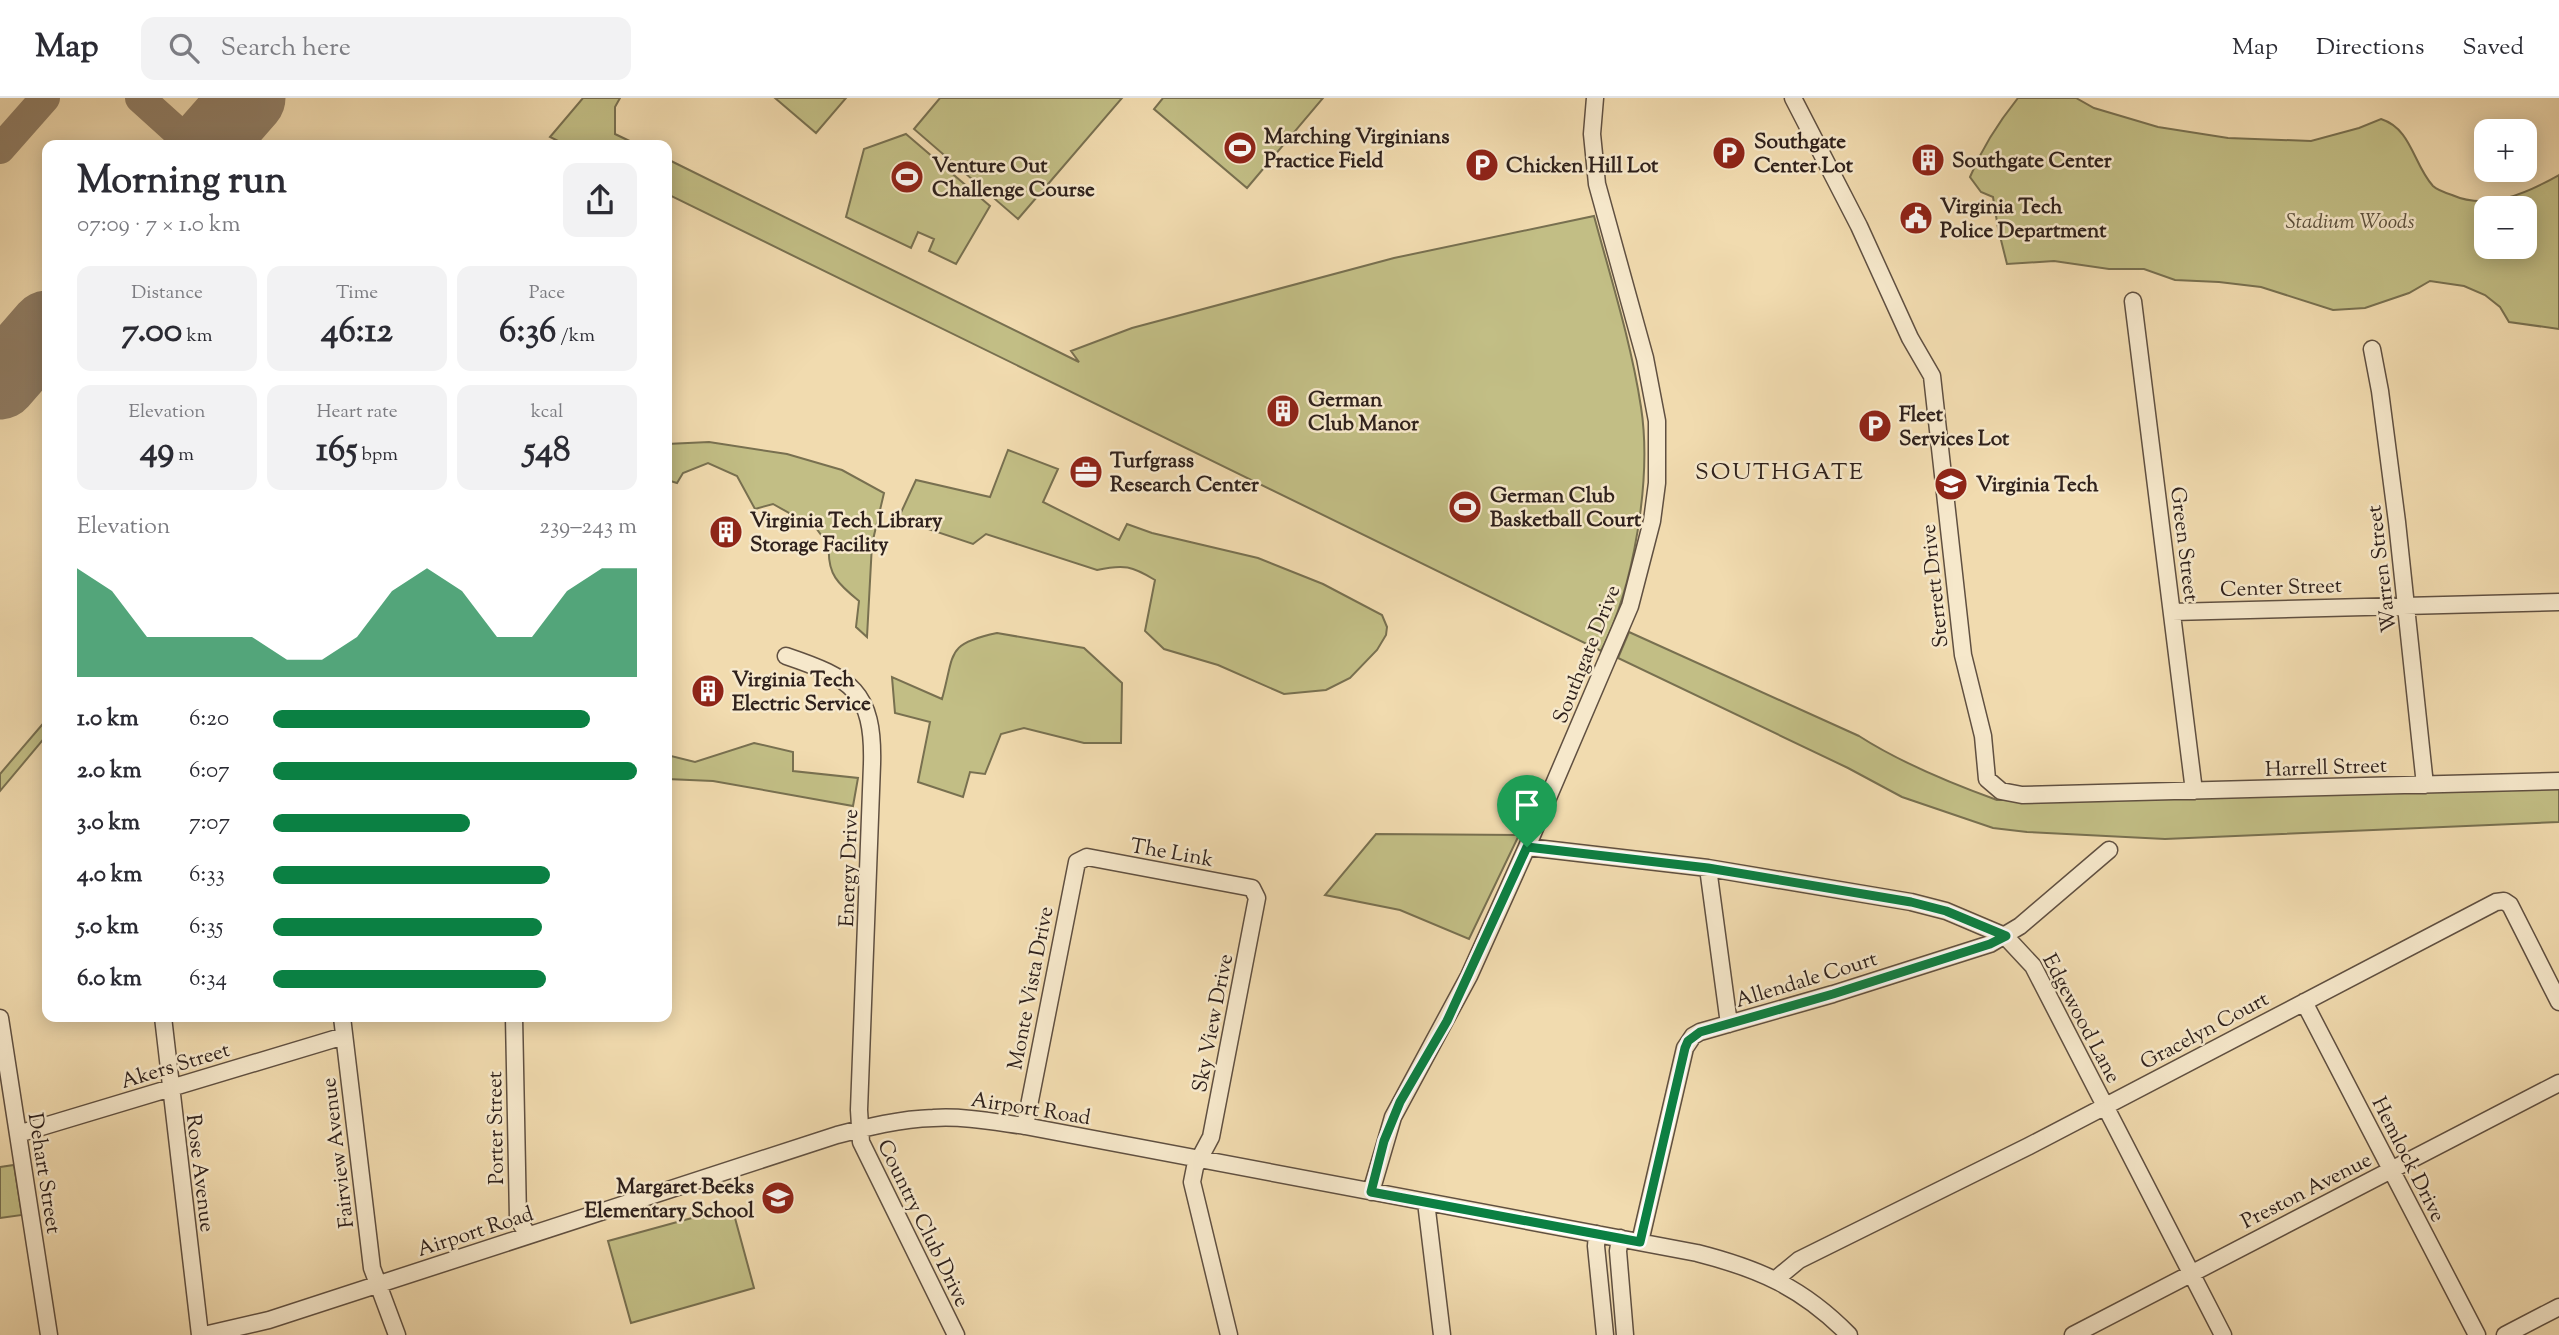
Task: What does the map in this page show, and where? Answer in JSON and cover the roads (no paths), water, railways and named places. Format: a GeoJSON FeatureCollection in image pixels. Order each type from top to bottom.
{"type":"FeatureCollection","features":[{"type":"Feature","properties":{"kind":"street","name":"Southgate Drive"},"geometry":{"type":"LineString","coordinates":[[1371,1192],[1384,1141],[1400,1102],[1453,1009],[1527,847],[1630,606],[1644,559],[1654,509],[1658,445],[1653,392],[1603,210],[1594,164],[1592,134],[1595,98]]}},
{"type":"Feature","properties":{"kind":"street","name":"Sterrett Drive"},"geometry":{"type":"LineString","coordinates":[[1793,98],[1864,237],[1910,338],[1932,376],[1963,655],[1983,736],[1987,779],[2001,791],[2022,795],[2094,792]]}},
{"type":"Feature","properties":{"kind":"street","name":"Green Street"},"geometry":{"type":"LineString","coordinates":[[2133,301],[2194,792]]}},
{"type":"Feature","properties":{"kind":"street","name":"Warren Street"},"geometry":{"type":"LineString","coordinates":[[2372,349],[2380,391],[2407,604],[2425,785]]}},
{"type":"Feature","properties":{"kind":"street","name":"Center Street"},"geometry":{"type":"LineString","coordinates":[[2172,612],[2559,601]]}},
{"type":"Feature","properties":{"kind":"street","name":"Energy Drive"},"geometry":{"type":"LineString","coordinates":[[786,656],[823,669],[849,685],[862,701],[872,725],[859,1129]]}},
{"type":"Feature","properties":{"kind":"street","name":"Harrell Street"},"geometry":{"type":"LineString","coordinates":[[2094,792],[2194,792],[2559,781]]}},
{"type":"Feature","properties":{"kind":"street","name":"Edgewood Lane"},"geometry":{"type":"LineString","coordinates":[[1527,847],[1708,868],[1911,902],[1946,911],[2006,936],[2033,966],[2223,1335]]}},
{"type":"Feature","properties":{"kind":"street","name":"Allendale Court"},"geometry":{"type":"LineString","coordinates":[[1640,1242],[1688,1041],[1700,1032],[1833,994],[1990,944],[2006,936],[2109,850]]}},
{"type":"Feature","properties":{"kind":"street","name":"The Link"},"geometry":{"type":"LineString","coordinates":[[1080,860],[1087,857],[1249,887],[1255,892]]}},
{"type":"Feature","properties":{"kind":"street","name":"Monte Vista Drive"},"geometry":{"type":"LineString","coordinates":[[1025,1126],[1074,869],[1080,860]]}},
{"type":"Feature","properties":{"kind":"street"},"geometry":{"type":"LineString","coordinates":[[1708,868],[1729,1024]]}},
{"type":"Feature","properties":{"kind":"street","name":"Sky View Drive"},"geometry":{"type":"LineString","coordinates":[[1229,1335],[1192,1187],[1193,1174],[1211,1137],[1257,898],[1255,892]]}},
{"type":"Feature","properties":{"kind":"street","name":"Gracelyn Court"},"geometry":{"type":"LineString","coordinates":[[1776,1279],[1799,1260],[2497,902],[2504,901],[2510,905],[2559,1002]]}},
{"type":"Feature","properties":{"kind":"street","name":"Hemlock Drive"},"geometry":{"type":"LineString","coordinates":[[2304,1002],[2477,1335]]}},
{"type":"Feature","properties":{"kind":"street","name":"Dehart Street"},"geometry":{"type":"LineString","coordinates":[[0,1018],[49,1335]]}},
{"type":"Feature","properties":{"kind":"street","name":"Rose Avenue"},"geometry":{"type":"LineString","coordinates":[[164,1022],[202,1335]]}},
{"type":"Feature","properties":{"kind":"street","name":"Fairview Avenue"},"geometry":{"type":"LineString","coordinates":[[343,1022],[372,1268],[397,1335]]}},
{"type":"Feature","properties":{"kind":"street","name":"Porter Street"},"geometry":{"type":"LineString","coordinates":[[514,1022],[518,1219],[528,1236]]}},
{"type":"Feature","properties":{"kind":"street","name":"Akers Street"},"geometry":{"type":"LineString","coordinates":[[18,1133],[344,1036]]}},
{"type":"Feature","properties":{"kind":"street","name":"Preston Avenue"},"geometry":{"type":"LineString","coordinates":[[2073,1335],[2559,1083]]}},
{"type":"Feature","properties":{"kind":"street","name":"Airport Road"},"geometry":{"type":"LineString","coordinates":[[202,1335],[270,1327],[377,1284],[785,1151],[859,1129],[935,1118],[1025,1126],[1620,1238],[1732,1262],[1776,1279],[1813,1302],[1849,1335]]}},
{"type":"Feature","properties":{"kind":"street","name":"Country Club Drive"},"geometry":{"type":"LineString","coordinates":[[859,1129],[862,1147],[956,1335]]}},
{"type":"Feature","properties":{"kind":"street"},"geometry":{"type":"LineString","coordinates":[[1426,1202],[1441,1335]]}},
{"type":"Feature","properties":{"kind":"street"},"geometry":{"type":"LineString","coordinates":[[1597,1234],[1605,1335]]}},
{"type":"Feature","properties":{"kind":"street"},"geometry":{"type":"LineString","coordinates":[[1620,1238],[1618,1251],[1625,1335]]}},
{"type":"Feature","properties":{"kind":"street"},"geometry":{"type":"LineString","coordinates":[[2505,1335],[2559,1307]]}},
{"type":"Feature","properties":{"kind":"place","name":"Marching Virginians Practice Field"},"geometry":{"type":"Point","coordinates":[1240,148]}},
{"type":"Feature","properties":{"kind":"place","name":"Southgate Center Lot"},"geometry":{"type":"Point","coordinates":[1729,153]}},
{"type":"Feature","properties":{"kind":"place","name":"Southgate Center"},"geometry":{"type":"Point","coordinates":[1928,160]}},
{"type":"Feature","properties":{"kind":"place","name":"Chicken Hill Lot"},"geometry":{"type":"Point","coordinates":[1482,165]}},
{"type":"Feature","properties":{"kind":"place","name":"Venture Out Challenge Course"},"geometry":{"type":"Point","coordinates":[907,177]}},
{"type":"Feature","properties":{"kind":"place","name":"Virginia Tech Police Department"},"geometry":{"type":"Point","coordinates":[1916,218]}},
{"type":"Feature","properties":{"kind":"place","name":"German Club Manor"},"geometry":{"type":"Point","coordinates":[1283,411]}},
{"type":"Feature","properties":{"kind":"place","name":"Fleet Services Lot"},"geometry":{"type":"Point","coordinates":[1875,426]}},
{"type":"Feature","properties":{"kind":"place","name":"Turfgrass Research Center"},"geometry":{"type":"Point","coordinates":[1086,472]}},
{"type":"Feature","properties":{"kind":"place","name":"Virginia Tech"},"geometry":{"type":"Point","coordinates":[1951,484]}},
{"type":"Feature","properties":{"kind":"place","name":"German Club Basketball Court"},"geometry":{"type":"Point","coordinates":[1465,507]}},
{"type":"Feature","properties":{"kind":"place","name":"Virginia Tech Library Storage Facility"},"geometry":{"type":"Point","coordinates":[726,532]}},
{"type":"Feature","properties":{"kind":"place","name":"Virginia Tech Electric Service"},"geometry":{"type":"Point","coordinates":[708,691]}},
{"type":"Feature","properties":{"kind":"place","name":"Margaret Beeks Elementary School"},"geometry":{"type":"Point","coordinates":[778,1198]}},
{"type":"Feature","properties":{"kind":"district","name":"SOUTHGATE"},"geometry":{"type":"Point","coordinates":[1780,471]}},
{"type":"Feature","properties":{"kind":"park label","name":"Stadium Woods"},"geometry":{"type":"Point","coordinates":[2350,221]}}]}
